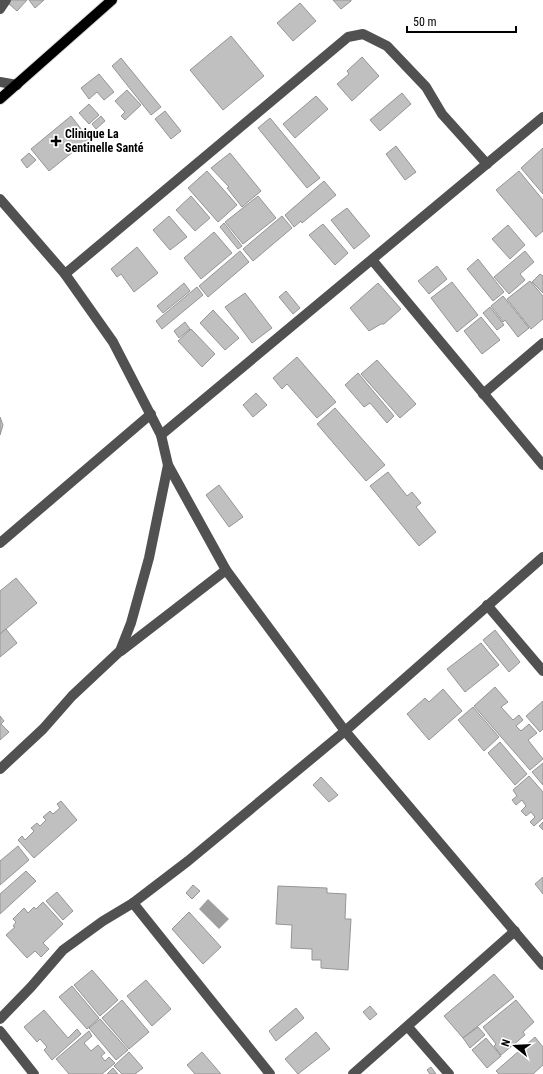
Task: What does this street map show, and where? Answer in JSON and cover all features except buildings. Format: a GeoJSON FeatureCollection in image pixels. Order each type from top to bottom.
{"type":"FeatureCollection","features":[{"type":"Feature","properties":{"kind":"main road"},"geometry":{"type":"LineString","coordinates":[[0,99],[112,0]]}},
{"type":"Feature","properties":{"kind":"street"},"geometry":{"type":"LineString","coordinates":[[0,9],[6,0]]}},
{"type":"Feature","properties":{"kind":"street"},"geometry":{"type":"LineString","coordinates":[[65,274],[348,37],[355,35],[371,37],[386,46],[426,87],[442,114],[487,164]]}},
{"type":"Feature","properties":{"kind":"street"},"geometry":{"type":"LineString","coordinates":[[0,82],[17,85]]}},
{"type":"Feature","properties":{"kind":"street"},"geometry":{"type":"LineString","coordinates":[[162,434],[543,117]]}},
{"type":"Feature","properties":{"kind":"street"},"geometry":{"type":"LineString","coordinates":[[0,199],[65,274],[113,342],[162,434],[168,465],[226,570],[344,731],[543,965]]}},
{"type":"Feature","properties":{"kind":"street"},"geometry":{"type":"LineString","coordinates":[[373,260],[543,465]]}},
{"type":"Feature","properties":{"kind":"street"},"geometry":{"type":"LineString","coordinates":[[483,394],[543,343]]}},
{"type":"Feature","properties":{"kind":"street"},"geometry":{"type":"LineString","coordinates":[[0,543],[151,414]]}},
{"type":"Feature","properties":{"kind":"street"},"geometry":{"type":"LineString","coordinates":[[120,651],[131,623],[149,558],[168,465]]}},
{"type":"Feature","properties":{"kind":"street"},"geometry":{"type":"LineString","coordinates":[[0,1019],[31,987],[63,950],[103,921],[133,903],[188,861],[344,731],[543,557]]}},
{"type":"Feature","properties":{"kind":"street"},"geometry":{"type":"LineString","coordinates":[[0,769],[42,729],[72,696],[120,651],[226,570]]}},
{"type":"Feature","properties":{"kind":"street"},"geometry":{"type":"LineString","coordinates":[[487,605],[543,671]]}},
{"type":"Feature","properties":{"kind":"street"},"geometry":{"type":"LineString","coordinates":[[133,903],[270,1074]]}},
{"type":"Feature","properties":{"kind":"street"},"geometry":{"type":"LineString","coordinates":[[353,1074],[515,931]]}},
{"type":"Feature","properties":{"kind":"street"},"geometry":{"type":"LineString","coordinates":[[408,1027],[449,1074]]}},
{"type":"Feature","properties":{"kind":"street"},"geometry":{"type":"LineString","coordinates":[[0,1031],[34,1074]]}},
{"type":"Feature","properties":{"kind":"shaded area"},"geometry":{"type":"Polygon","coordinates":[[[208,899],[229,919],[219,929],[199,909],[208,899]]]}},
{"type":"Feature","properties":{"kind":"place","name":"Clinique La Sentinelle Santé"},"geometry":{"type":"Point","coordinates":[56,141]}}]}
